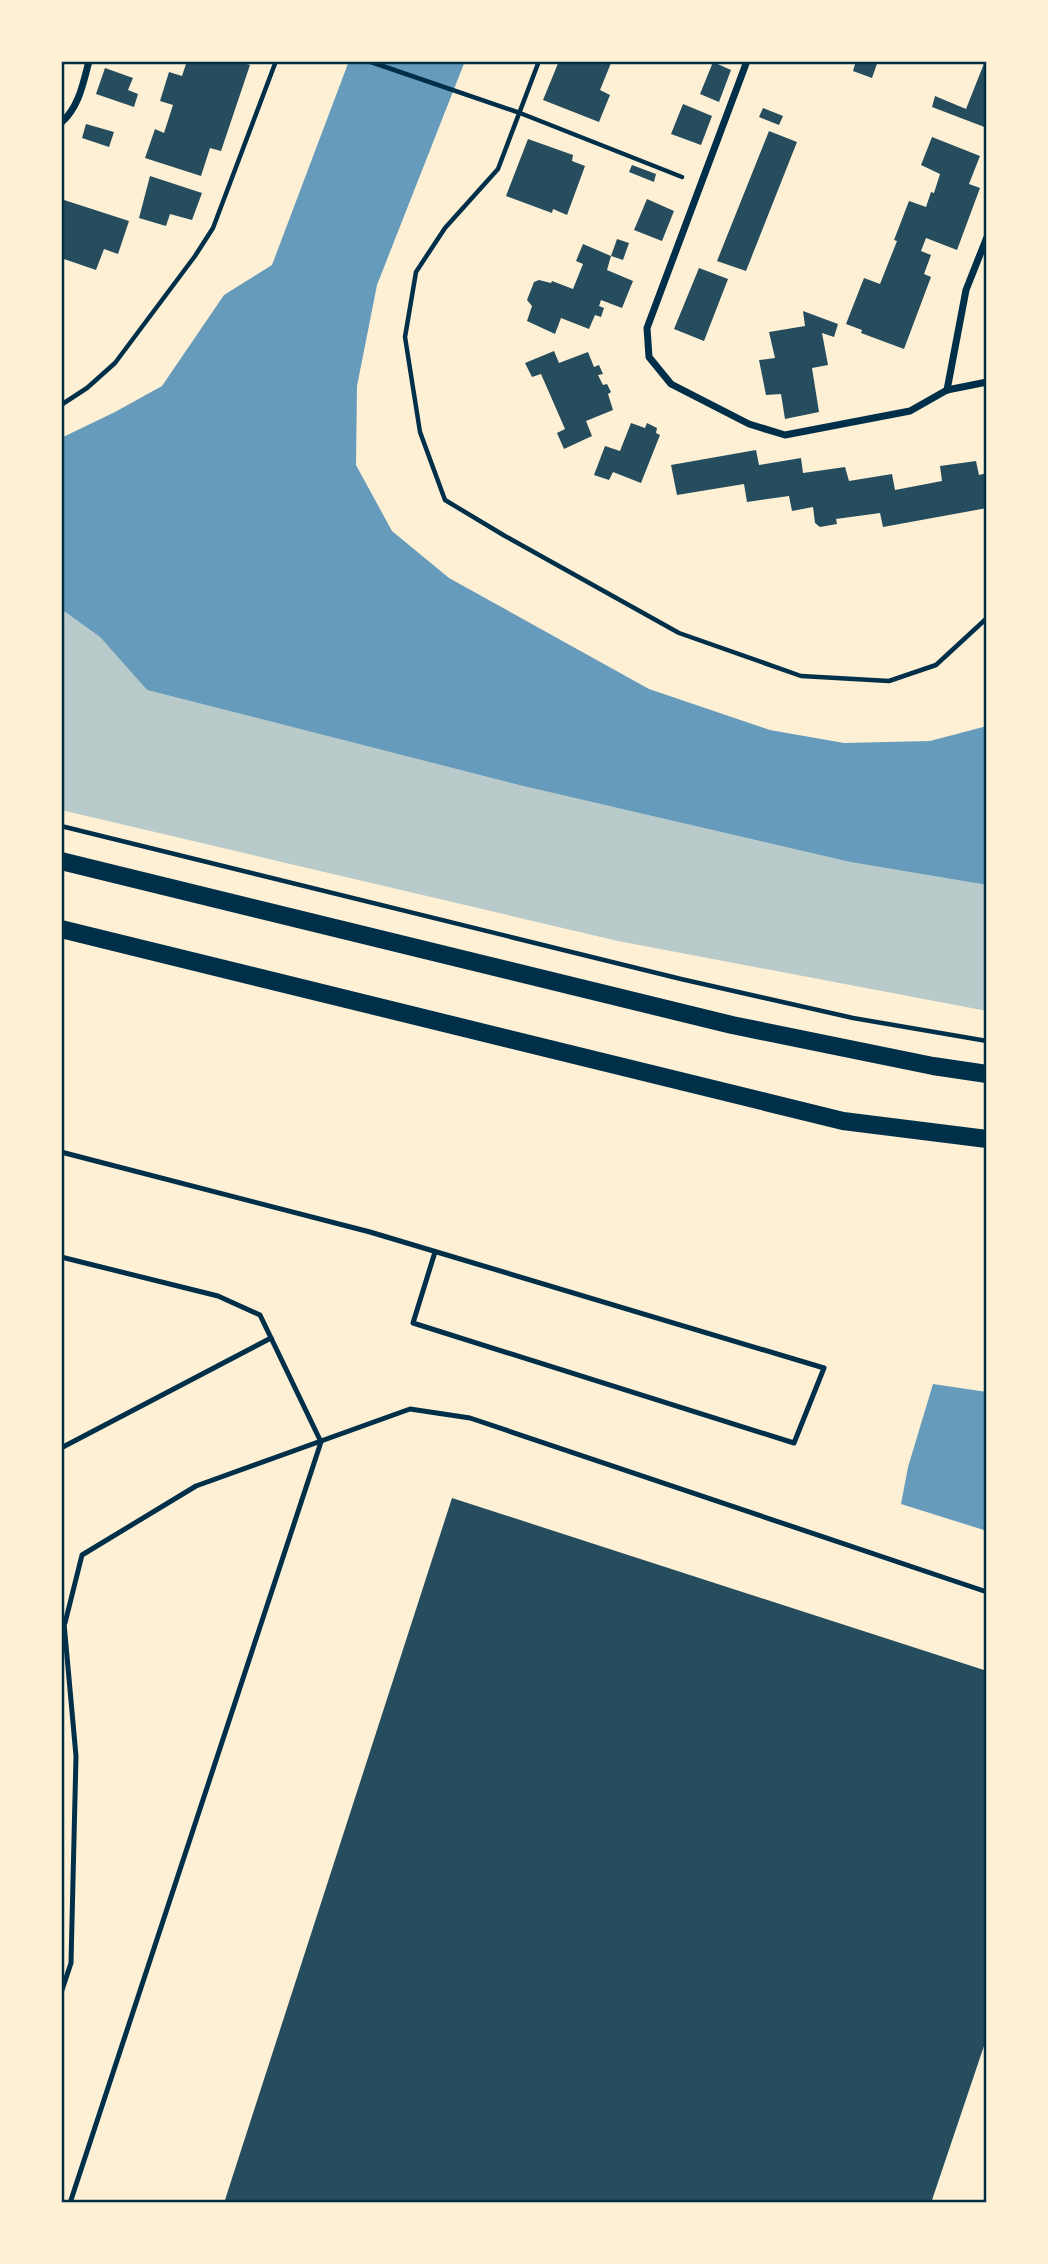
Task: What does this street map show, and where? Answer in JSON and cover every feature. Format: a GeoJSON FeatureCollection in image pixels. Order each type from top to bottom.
{"type":"FeatureCollection","features":[{"type":"Feature","properties":{"kind":"main road"},"geometry":{"type":"LineString","coordinates":[[61,861],[732,1025],[933,1066],[987,1074]]}},
{"type":"Feature","properties":{"kind":"main road"},"geometry":{"type":"LineString","coordinates":[[61,929],[844,1121],[987,1139]]}},
{"type":"Feature","properties":{"kind":"street"},"geometry":{"type":"LineString","coordinates":[[61,123],[78,102],[89,61]]}},
{"type":"Feature","properties":{"kind":"street"},"geometry":{"type":"LineString","coordinates":[[747,61],[647,328],[649,357],[671,384],[749,424],[785,435],[910,411],[947,390],[987,382]]}},
{"type":"Feature","properties":{"kind":"street"},"geometry":{"type":"LineString","coordinates":[[947,390],[966,290],[987,237]]}},
{"type":"Feature","properties":{"kind":"lane"},"geometry":{"type":"LineString","coordinates":[[61,1152],[370,1232],[824,1368],[794,1443],[413,1323],[435,1252]]}},
{"type":"Feature","properties":{"kind":"lane"},"geometry":{"type":"LineString","coordinates":[[61,1257],[218,1296],[260,1315],[321,1442],[70,2203]]}},
{"type":"Feature","properties":{"kind":"lane"},"geometry":{"type":"LineString","coordinates":[[61,1448],[271,1338]]}},
{"type":"Feature","properties":{"kind":"lane"},"geometry":{"type":"LineString","coordinates":[[61,1993],[71,1963],[76,1756],[63,1623],[82,1555],[196,1486],[410,1409],[470,1418],[987,1592]]}},
{"type":"Feature","properties":{"kind":"path"},"geometry":{"type":"LineString","coordinates":[[61,405],[87,388],[115,363],[213,228],[276,61]]}},
{"type":"Feature","properties":{"kind":"path"},"geometry":{"type":"LineString","coordinates":[[368,61],[520,113],[701,184]]}},
{"type":"Feature","properties":{"kind":"path"},"geometry":{"type":"LineString","coordinates":[[539,61],[498,169],[445,228],[416,272],[405,337],[420,432],[445,500],[679,633],[801,676],[889,681],[936,666],[987,618]]}},
{"type":"Feature","properties":{"kind":"path"},"geometry":{"type":"LineString","coordinates":[[61,826],[681,979],[853,1018],[987,1041]]}},
{"type":"Feature","properties":{"kind":"shaded area"},"geometry":{"type":"Polygon","coordinates":[[[61,609],[100,637],[147,690],[523,786],[850,862],[987,885],[987,1011],[618,941],[61,810],[61,609]]]}},
{"type":"Feature","properties":{"kind":"water"},"geometry":{"type":"Polygon","coordinates":[[[349,61],[465,61],[377,285],[357,386],[356,465],[392,531],[449,578],[649,689],[770,730],[844,743],[930,741],[987,726],[987,885],[850,862],[523,786],[147,690],[100,637],[61,609],[61,438],[162,386],[224,295],[272,265],[349,61]]]}},
{"type":"Feature","properties":{"kind":"water"},"geometry":{"type":"Polygon","coordinates":[[[933,1384],[987,1392],[987,1531],[901,1504],[908,1467],[933,1384]]]}},
{"type":"Feature","properties":{"kind":"building"},"geometry":{"type":"Polygon","coordinates":[[[187,61],[239,61],[250,65],[221,151],[210,148],[201,176],[145,158],[155,129],[164,133],[173,105],[160,101],[169,72],[182,76],[187,61]]]}},
{"type":"Feature","properties":{"kind":"building"},"geometry":{"type":"Polygon","coordinates":[[[559,61],[611,63],[600,90],[610,95],[599,122],[543,100],[559,61]]]}},
{"type":"Feature","properties":{"kind":"building"},"geometry":{"type":"Polygon","coordinates":[[[856,61],[878,61],[872,78],[853,71],[856,61]]]}},
{"type":"Feature","properties":{"kind":"building"},"geometry":{"type":"Polygon","coordinates":[[[985,61],[987,128],[932,107],[935,96],[966,109],[985,61]]]}},
{"type":"Feature","properties":{"kind":"building"},"geometry":{"type":"Polygon","coordinates":[[[713,62],[731,70],[719,102],[700,94],[713,62]]]}},
{"type":"Feature","properties":{"kind":"building"},"geometry":{"type":"Polygon","coordinates":[[[105,68],[133,78],[128,90],[138,94],[134,107],[96,94],[105,68]]]}},
{"type":"Feature","properties":{"kind":"building"},"geometry":{"type":"Polygon","coordinates":[[[683,104],[712,116],[701,145],[671,134],[683,104]]]}},
{"type":"Feature","properties":{"kind":"building"},"geometry":{"type":"Polygon","coordinates":[[[763,108],[783,116],[779,125],[759,117],[763,108]]]}},
{"type":"Feature","properties":{"kind":"building"},"geometry":{"type":"Polygon","coordinates":[[[86,124],[114,132],[109,147],[82,138],[86,124]]]}},
{"type":"Feature","properties":{"kind":"building"},"geometry":{"type":"Polygon","coordinates":[[[769,131],[797,142],[746,271],[717,261],[769,131]]]}},
{"type":"Feature","properties":{"kind":"building"},"geometry":{"type":"Polygon","coordinates":[[[932,137],[980,156],[969,184],[980,188],[957,250],[926,238],[921,251],[931,255],[924,274],[931,277],[904,349],[861,333],[862,330],[846,324],[864,278],[880,284],[909,201],[926,207],[931,192],[934,193],[940,174],[921,165],[932,137]]]}},
{"type":"Feature","properties":{"kind":"building"},"geometry":{"type":"Polygon","coordinates":[[[528,139],[573,155],[572,161],[585,166],[567,215],[553,209],[552,213],[506,196],[528,139]]]}},
{"type":"Feature","properties":{"kind":"building"},"geometry":{"type":"Polygon","coordinates":[[[632,165],[656,174],[654,182],[629,172],[632,165]]]}},
{"type":"Feature","properties":{"kind":"building"},"geometry":{"type":"Polygon","coordinates":[[[150,176],[202,193],[192,220],[170,214],[166,226],[139,218],[150,176]]]}},
{"type":"Feature","properties":{"kind":"building"},"geometry":{"type":"Polygon","coordinates":[[[61,199],[129,221],[118,254],[104,249],[96,270],[61,258],[61,199]]]}},
{"type":"Feature","properties":{"kind":"building"},"geometry":{"type":"Polygon","coordinates":[[[647,199],[674,211],[662,241],[634,230],[647,199]]]}},
{"type":"Feature","properties":{"kind":"building"},"geometry":{"type":"Polygon","coordinates":[[[617,239],[629,243],[623,260],[611,256],[617,239]]]}},
{"type":"Feature","properties":{"kind":"building"},"geometry":{"type":"Polygon","coordinates":[[[583,244],[611,256],[607,270],[633,281],[622,308],[601,300],[599,306],[604,308],[601,317],[595,315],[589,329],[561,318],[555,334],[527,321],[532,306],[527,300],[534,282],[552,281],[573,289],[583,264],[576,261],[583,244]]]}},
{"type":"Feature","properties":{"kind":"building"},"geometry":{"type":"Polygon","coordinates":[[[699,268],[728,279],[704,341],[674,329],[699,268]]]}},
{"type":"Feature","properties":{"kind":"building"},"geometry":{"type":"Polygon","coordinates":[[[803,311],[838,324],[834,337],[822,333],[828,365],[812,368],[819,412],[785,419],[781,394],[766,395],[759,360],[775,358],[769,332],[805,326],[803,311]]]}},
{"type":"Feature","properties":{"kind":"building"},"geometry":{"type":"Polygon","coordinates":[[[554,351],[559,363],[588,352],[594,367],[599,365],[603,374],[598,375],[603,385],[607,384],[611,392],[608,394],[613,410],[586,421],[592,436],[564,449],[557,433],[565,429],[541,374],[532,377],[525,363],[554,351]]]}},
{"type":"Feature","properties":{"kind":"building"},"geometry":{"type":"Polygon","coordinates":[[[631,423],[645,428],[647,423],[657,428],[656,433],[660,435],[641,483],[613,472],[609,480],[594,475],[605,446],[620,451],[631,423]]]}},
{"type":"Feature","properties":{"kind":"building"},"geometry":{"type":"Polygon","coordinates":[[[756,450],[759,465],[801,458],[803,473],[845,467],[849,481],[892,474],[895,490],[942,481],[940,466],[976,461],[979,475],[987,473],[987,508],[883,527],[880,513],[836,519],[837,524],[820,527],[815,523],[813,507],[792,511],[789,496],[747,502],[744,484],[677,495],[671,465],[756,450]]]}},
{"type":"Feature","properties":{"kind":"building"},"geometry":{"type":"Polygon","coordinates":[[[452,1498],[987,1671],[987,2037],[931,2203],[224,2203],[452,1498]]]}}]}
